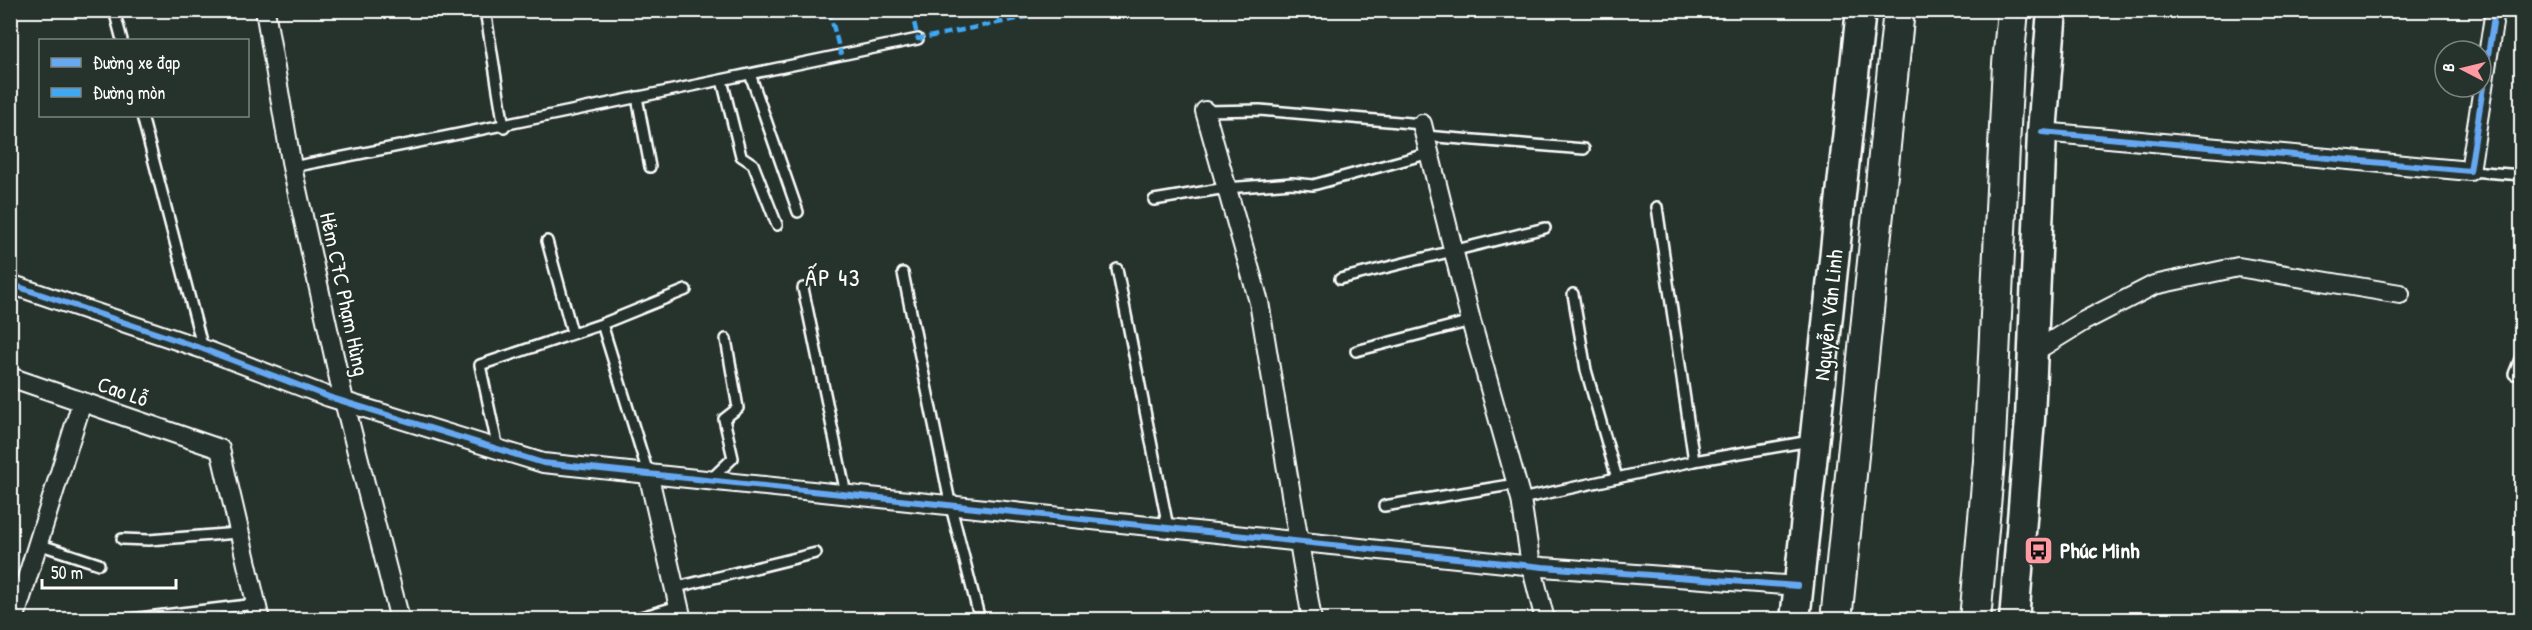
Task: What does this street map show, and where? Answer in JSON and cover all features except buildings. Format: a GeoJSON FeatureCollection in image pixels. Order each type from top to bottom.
{"type":"FeatureCollection","features":[{"type":"Feature","properties":{"kind":"highway","name":"Nguyễn Văn Linh"},"geometry":{"type":"LineString","coordinates":[[1836,620],[1899,10]]}},
{"type":"Feature","properties":{"kind":"highway"},"geometry":{"type":"LineString","coordinates":[[1975,620],[1989,461],[2008,64],[2013,10]]}},
{"type":"Feature","properties":{"kind":"main road","name":"Nguyễn Văn Linh"},"geometry":{"type":"LineString","coordinates":[[1795,620],[1861,10]]}},
{"type":"Feature","properties":{"kind":"main road"},"geometry":{"type":"LineString","coordinates":[[2014,620],[2030,419],[2042,132],[2052,10]]}},
{"type":"Feature","properties":{"kind":"street","name":"Hẻm C7C Phạm Hùng"},"geometry":{"type":"LineString","coordinates":[[265,10],[292,168],[344,401],[399,620]]}},
{"type":"Feature","properties":{"kind":"street"},"geometry":{"type":"LineString","coordinates":[[2042,132],[2470,171],[2495,10]]}},
{"type":"Feature","properties":{"kind":"street"},"geometry":{"type":"LineString","coordinates":[[1205,111],[1259,302],[1312,620]]}},
{"type":"Feature","properties":{"kind":"street"},"geometry":{"type":"LineString","coordinates":[[1426,137],[1472,321],[1519,491],[1531,565],[1545,620]]}},
{"type":"Feature","properties":{"kind":"street"},"geometry":{"type":"LineString","coordinates":[[2032,353],[2084,321],[2154,285],[2238,267],[2400,294]]}},
{"type":"Feature","properties":{"kind":"street"},"geometry":{"type":"LineString","coordinates":[[10,284],[203,349],[344,401],[543,463],[711,479],[951,507],[1531,565],[1798,586]]}},
{"type":"Feature","properties":{"kind":"street","name":"Cao Lỗ"},"geometry":{"type":"LineString","coordinates":[[10,377],[220,448],[238,533]]}},
{"type":"Feature","properties":{"kind":"street"},"geometry":{"type":"LineString","coordinates":[[14,620],[82,402]]}},
{"type":"Feature","properties":{"kind":"street"},"geometry":{"type":"LineString","coordinates":[[648,473],[680,613]]}},
{"type":"Feature","properties":{"kind":"street"},"geometry":{"type":"LineString","coordinates":[[238,533],[258,612]]}},
{"type":"Feature","properties":{"kind":"lane"},"geometry":{"type":"LineString","coordinates":[[114,10],[122,39]]}},
{"type":"Feature","properties":{"kind":"lane"},"geometry":{"type":"LineString","coordinates":[[485,10],[504,127]]}},
{"type":"Feature","properties":{"kind":"lane"},"geometry":{"type":"LineString","coordinates":[[292,168],[504,127],[918,39]]}},
{"type":"Feature","properties":{"kind":"lane"},"geometry":{"type":"LineString","coordinates":[[750,74],[798,212]]}},
{"type":"Feature","properties":{"kind":"lane"},"geometry":{"type":"LineString","coordinates":[[722,80],[741,156],[753,164],[777,225]]}},
{"type":"Feature","properties":{"kind":"lane"},"geometry":{"type":"LineString","coordinates":[[637,97],[650,167]]}},
{"type":"Feature","properties":{"kind":"lane"},"geometry":{"type":"LineString","coordinates":[[1205,111],[1260,110],[1426,137],[1584,149]]}},
{"type":"Feature","properties":{"kind":"lane"},"geometry":{"type":"LineString","coordinates":[[142,117],[203,349]]}},
{"type":"Feature","properties":{"kind":"lane"},"geometry":{"type":"LineString","coordinates":[[1154,200],[1226,188],[1292,183],[1313,185],[1426,137]]}},
{"type":"Feature","properties":{"kind":"lane"},"geometry":{"type":"LineString","coordinates":[[2470,171],[2522,176]]}},
{"type":"Feature","properties":{"kind":"lane"},"geometry":{"type":"LineString","coordinates":[[1657,207],[1694,461]]}},
{"type":"Feature","properties":{"kind":"lane"},"geometry":{"type":"LineString","coordinates":[[1340,279],[1545,228]]}},
{"type":"Feature","properties":{"kind":"lane"},"geometry":{"type":"LineString","coordinates":[[547,241],[572,332]]}},
{"type":"Feature","properties":{"kind":"lane"},"geometry":{"type":"LineString","coordinates":[[1117,269],[1168,527]]}},
{"type":"Feature","properties":{"kind":"lane"},"geometry":{"type":"LineString","coordinates":[[903,273],[951,507],[980,620]]}},
{"type":"Feature","properties":{"kind":"lane"},"geometry":{"type":"LineString","coordinates":[[803,288],[846,494]]}},
{"type":"Feature","properties":{"kind":"lane"},"geometry":{"type":"LineString","coordinates":[[498,449],[480,365],[572,332],[602,324],[686,290]]}},
{"type":"Feature","properties":{"kind":"lane"},"geometry":{"type":"LineString","coordinates":[[1573,294],[1586,370],[1617,478]]}},
{"type":"Feature","properties":{"kind":"lane"},"geometry":{"type":"LineString","coordinates":[[1356,351],[1472,321]]}},
{"type":"Feature","properties":{"kind":"lane"},"geometry":{"type":"LineString","coordinates":[[602,324],[648,473]]}},
{"type":"Feature","properties":{"kind":"lane"},"geometry":{"type":"LineString","coordinates":[[711,479],[733,458],[724,419],[738,408],[726,339]]}},
{"type":"Feature","properties":{"kind":"lane"},"geometry":{"type":"LineString","coordinates":[[2514,374],[2522,354]]}},
{"type":"Feature","properties":{"kind":"lane"},"geometry":{"type":"LineString","coordinates":[[1384,506],[1617,478],[1694,461],[1815,440]]}},
{"type":"Feature","properties":{"kind":"lane"},"geometry":{"type":"LineString","coordinates":[[122,539],[149,540],[238,533]]}},
{"type":"Feature","properties":{"kind":"lane"},"geometry":{"type":"LineString","coordinates":[[38,544],[99,564]]}},
{"type":"Feature","properties":{"kind":"lane"},"geometry":{"type":"LineString","coordinates":[[674,588],[816,553]]}},
{"type":"Feature","properties":{"kind":"lane"},"geometry":{"type":"LineString","coordinates":[[122,620],[258,612]]}},
{"type":"Feature","properties":{"kind":"lane"},"geometry":{"type":"LineString","coordinates":[[631,620],[680,613]]}},
{"type":"Feature","properties":{"kind":"marked path"},"geometry":{"type":"LineString","coordinates":[[829,10],[841,55]]}},
{"type":"Feature","properties":{"kind":"marked path"},"geometry":{"type":"LineString","coordinates":[[911,10],[918,39],[1061,10]]}},
{"type":"Feature","properties":{"kind":"cycle path"},"geometry":{"type":"LineString","coordinates":[[2042,132],[2470,171],[2495,10]]}},
{"type":"Feature","properties":{"kind":"cycle path"},"geometry":{"type":"LineString","coordinates":[[10,284],[203,349],[329,397],[543,463],[1543,567],[1798,586]]}},
{"type":"Feature","properties":{"kind":"place","name":"Phúc Minh"},"geometry":{"type":"Point","coordinates":[2039,550]}},
{"type":"Feature","properties":{"kind":"district","name":"ẤP 43"},"geometry":{"type":"Point","coordinates":[833,278]}}]}
